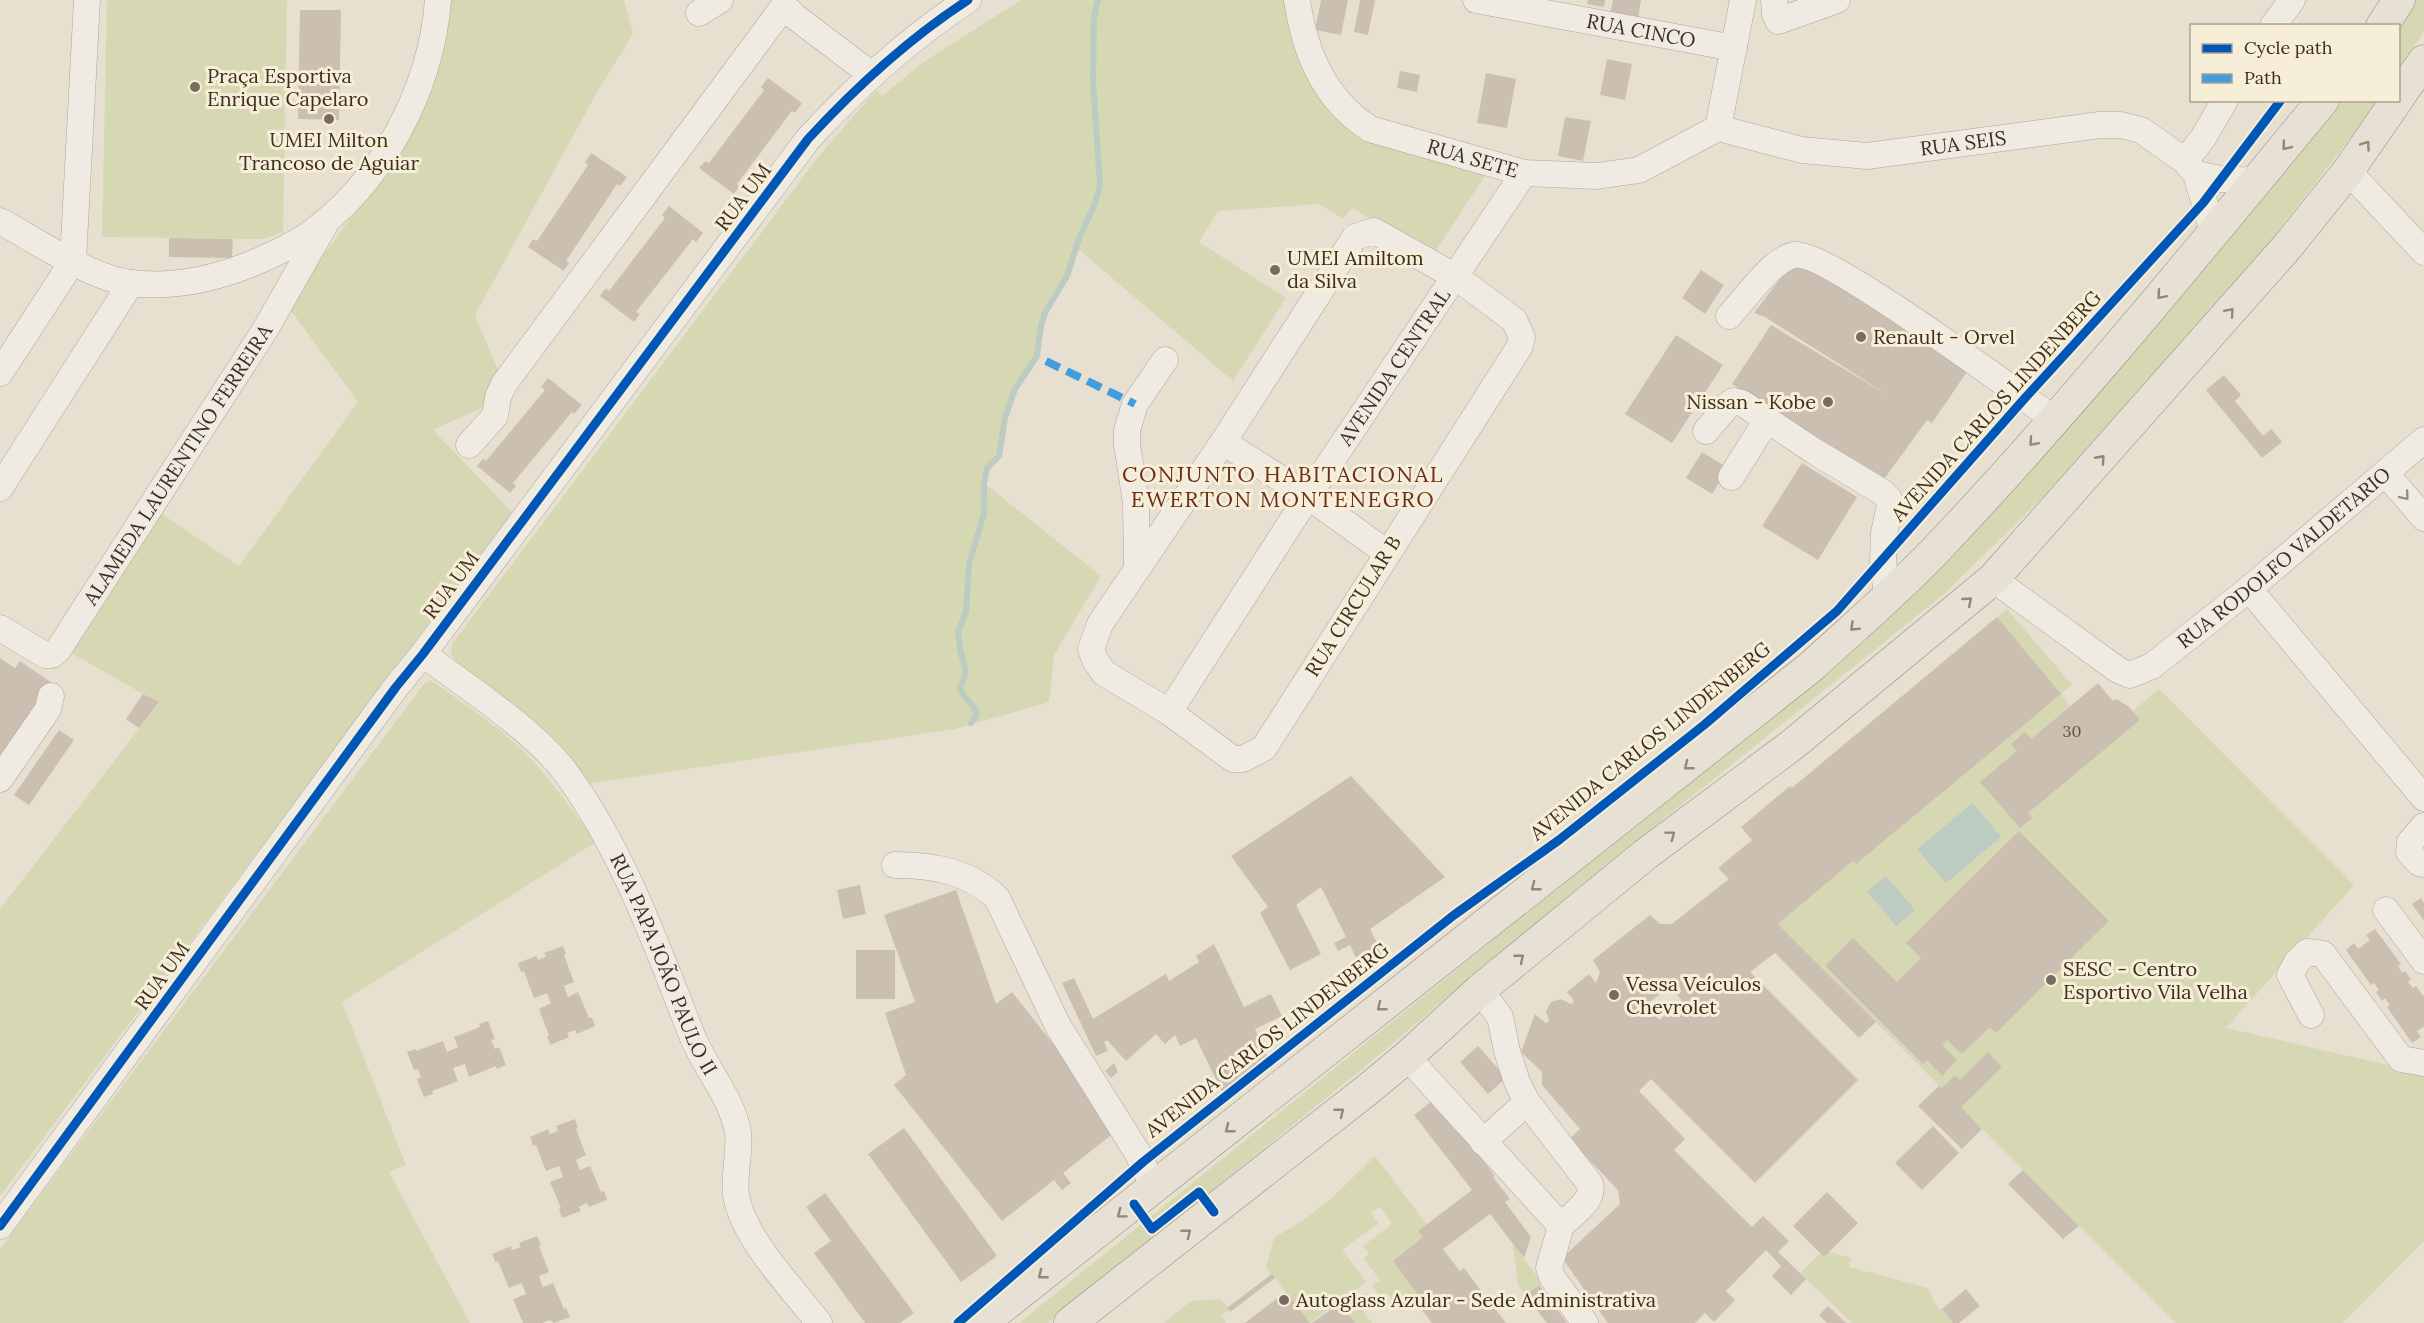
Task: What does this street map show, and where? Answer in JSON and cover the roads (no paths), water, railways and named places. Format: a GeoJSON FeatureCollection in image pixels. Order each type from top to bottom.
{"type":"FeatureCollection","features":[{"type":"Feature","properties":{"kind":"main road"},"geometry":{"type":"LineString","coordinates":[[2383,24],[2399,0]]}},
{"type":"Feature","properties":{"kind":"main road"},"geometry":{"type":"LineString","coordinates":[[2400,96],[2424,61]]}},
{"type":"Feature","properties":{"kind":"main road","name":"AVENIDA CARLOS LINDENBERG"},"geometry":{"type":"LineString","coordinates":[[982,1323],[1812,666],[1937,548],[2108,360],[2214,235],[2321,102]]}},
{"type":"Feature","properties":{"kind":"main road"},"geometry":{"type":"LineString","coordinates":[[1070,1323],[1214,1212],[1407,1057],[1480,990],[1646,854],[1792,745],[1993,579],[2280,256],[2348,171],[2396,102]]}},
{"type":"Feature","properties":{"kind":"street"},"geometry":{"type":"LineString","coordinates":[[0,373],[73,261],[87,0]]}},
{"type":"Feature","properties":{"kind":"street"},"geometry":{"type":"LineString","coordinates":[[0,221],[73,261],[115,279],[131,283],[202,280],[234,271],[274,254],[307,236],[353,196],[383,156],[403,123],[430,52],[438,0]]}},
{"type":"Feature","properties":{"kind":"street","name":"RUA UM"},"geometry":{"type":"LineString","coordinates":[[0,1226],[396,687],[808,140],[842,102],[914,38],[936,9],[968,0]]}},
{"type":"Feature","properties":{"kind":"street","name":"RUA SETE"},"geometry":{"type":"LineString","coordinates":[[1297,0],[1310,51],[1322,80],[1351,117],[1370,129],[1524,173],[1597,176],[1639,170],[1718,128]]}},
{"type":"Feature","properties":{"kind":"street","name":"RUA CINCO"},"geometry":{"type":"LineString","coordinates":[[1476,0],[1734,48]]}},
{"type":"Feature","properties":{"kind":"street"},"geometry":{"type":"LineString","coordinates":[[1718,128],[1743,0]]}},
{"type":"Feature","properties":{"kind":"street"},"geometry":{"type":"LineString","coordinates":[[1774,0],[1778,21],[1837,0]]}},
{"type":"Feature","properties":{"kind":"street"},"geometry":{"type":"LineString","coordinates":[[2274,24],[2292,0]]}},
{"type":"Feature","properties":{"kind":"street"},"geometry":{"type":"LineString","coordinates":[[469,446],[495,416],[498,397],[504,384],[782,3],[794,16],[872,75]]}},
{"type":"Feature","properties":{"kind":"street"},"geometry":{"type":"LineString","coordinates":[[2214,235],[2190,168],[2203,138],[2224,102]]}},
{"type":"Feature","properties":{"kind":"street","name":"RUA SEIS"},"geometry":{"type":"LineString","coordinates":[[1718,128],[1802,150],[1867,156],[2100,125],[2121,125],[2141,130],[2190,168],[2221,179],[2257,181]]}},
{"type":"Feature","properties":{"kind":"street"},"geometry":{"type":"LineString","coordinates":[[2348,171],[2424,252]]}},
{"type":"Feature","properties":{"kind":"street","name":"AVENIDA CENTRAL"},"geometry":{"type":"LineString","coordinates":[[1169,712],[1308,496],[1524,173]]}},
{"type":"Feature","properties":{"kind":"street","name":"ALAMEDA LAURENTINO FERREIRA"},"geometry":{"type":"LineString","coordinates":[[0,628],[45,655],[52,655],[58,650],[265,330],[328,218]]}},
{"type":"Feature","properties":{"kind":"street"},"geometry":{"type":"LineString","coordinates":[[1169,712],[1104,673],[1091,649],[1100,624],[1137,567],[1223,442],[1355,237],[1374,231],[1456,277]]}},
{"type":"Feature","properties":{"kind":"street"},"geometry":{"type":"LineString","coordinates":[[1729,316],[1781,259],[1798,254],[1807,256],[1848,278],[1948,344],[2054,419]]}},
{"type":"Feature","properties":{"kind":"street","name":"RUA CIRCULAR B"},"geometry":{"type":"LineString","coordinates":[[1169,712],[1233,759],[1243,759],[1264,748],[1520,346],[1522,337],[1514,320],[1456,277]]}},
{"type":"Feature","properties":{"kind":"street"},"geometry":{"type":"LineString","coordinates":[[0,488],[131,283]]}},
{"type":"Feature","properties":{"kind":"street"},"geometry":{"type":"LineString","coordinates":[[1137,567],[1136,502],[1127,430],[1135,404],[1165,360]]}},
{"type":"Feature","properties":{"kind":"street"},"geometry":{"type":"LineString","coordinates":[[1707,431],[1729,404],[1734,401],[1742,403],[1814,452],[1882,492],[1889,499],[1890,505],[1884,533],[1883,561],[1887,596]]}},
{"type":"Feature","properties":{"kind":"street"},"geometry":{"type":"LineString","coordinates":[[1731,477],[1767,420]]}},
{"type":"Feature","properties":{"kind":"street","name":"RUA RODOLFO VALDETARIO"},"geometry":{"type":"LineString","coordinates":[[1993,579],[2118,670],[2130,675],[2152,666],[2248,589],[2424,440]]}},
{"type":"Feature","properties":{"kind":"street"},"geometry":{"type":"LineString","coordinates":[[1223,442],[1308,496],[1387,553]]}},
{"type":"Feature","properties":{"kind":"street"},"geometry":{"type":"LineString","coordinates":[[2386,474],[2424,518]]}},
{"type":"Feature","properties":{"kind":"street"},"geometry":{"type":"LineString","coordinates":[[2248,589],[2424,798]]}},
{"type":"Feature","properties":{"kind":"street","name":"RUA PAPA JOÃO PAULO II"},"geometry":{"type":"LineString","coordinates":[[423,654],[531,737],[565,772],[600,825],[622,865],[694,1041],[738,1129],[736,1195],[748,1231],[819,1323]]}},
{"type":"Feature","properties":{"kind":"street"},"geometry":{"type":"LineString","coordinates":[[0,779],[48,709],[51,696]]}},
{"type":"Feature","properties":{"kind":"street"},"geometry":{"type":"LineString","coordinates":[[2424,826],[2410,842],[2409,852],[2424,864]]}},
{"type":"Feature","properties":{"kind":"street"},"geometry":{"type":"LineString","coordinates":[[895,865],[923,865],[966,876],[983,885],[997,898],[1058,1026],[1137,1152],[1154,1188]]}},
{"type":"Feature","properties":{"kind":"street"},"geometry":{"type":"LineString","coordinates":[[2386,910],[2424,961]]}},
{"type":"Feature","properties":{"kind":"street"},"geometry":{"type":"LineString","coordinates":[[2311,1015],[2290,975],[2297,962],[2307,952],[2323,954],[2402,1059],[2424,1063]]}},
{"type":"Feature","properties":{"kind":"street"},"geometry":{"type":"LineString","coordinates":[[1480,990],[1500,1017],[1507,1051],[1517,1082],[1527,1102],[1590,1184],[1592,1192],[1589,1199],[1561,1226],[1549,1268],[1551,1277],[1585,1323]]}},
{"type":"Feature","properties":{"kind":"street"},"geometry":{"type":"LineString","coordinates":[[1407,1057],[1561,1226]]}},
{"type":"Feature","properties":{"kind":"street"},"geometry":{"type":"LineString","coordinates":[[1483,1142],[1527,1102]]}},
{"type":"Feature","properties":{"kind":"waterway"},"geometry":{"type":"LineString","coordinates":[[971,723],[977,715],[974,707],[960,689],[966,672],[958,632],[966,612],[969,564],[984,514],[984,483],[987,468],[999,456],[1005,418],[1015,389],[1037,356],[1045,313],[1067,276],[1080,236],[1095,204],[1100,184],[1093,82],[1094,17],[1098,0]]}},
{"type":"Feature","properties":{"kind":"place","name":"Praça Esportiva Enrique Capelaro"},"geometry":{"type":"Point","coordinates":[195,87]}},
{"type":"Feature","properties":{"kind":"place","name":"UMEI Milton Trancoso de Aguiar"},"geometry":{"type":"Point","coordinates":[329,119]}},
{"type":"Feature","properties":{"kind":"place","name":"UMEI Amiltom da Silva"},"geometry":{"type":"Point","coordinates":[1275,270]}},
{"type":"Feature","properties":{"kind":"place","name":"Renault - Orvel"},"geometry":{"type":"Point","coordinates":[1861,337]}},
{"type":"Feature","properties":{"kind":"place","name":"Nissan - Kobe"},"geometry":{"type":"Point","coordinates":[1828,402]}},
{"type":"Feature","properties":{"kind":"place","name":"SESC - Centro Esportivo Vila Velha"},"geometry":{"type":"Point","coordinates":[2051,980]}},
{"type":"Feature","properties":{"kind":"place","name":"Vessa Veículos Chevrolet"},"geometry":{"type":"Point","coordinates":[1614,995]}},
{"type":"Feature","properties":{"kind":"place","name":"Autoglass Azular - Sede Administrativa"},"geometry":{"type":"Point","coordinates":[1284,1300]}},
{"type":"Feature","properties":{"kind":"district","name":"CONJUNTO HABITACIONAL EWERTON MONTENEGRO"},"geometry":{"type":"Point","coordinates":[1283,486]}}]}
